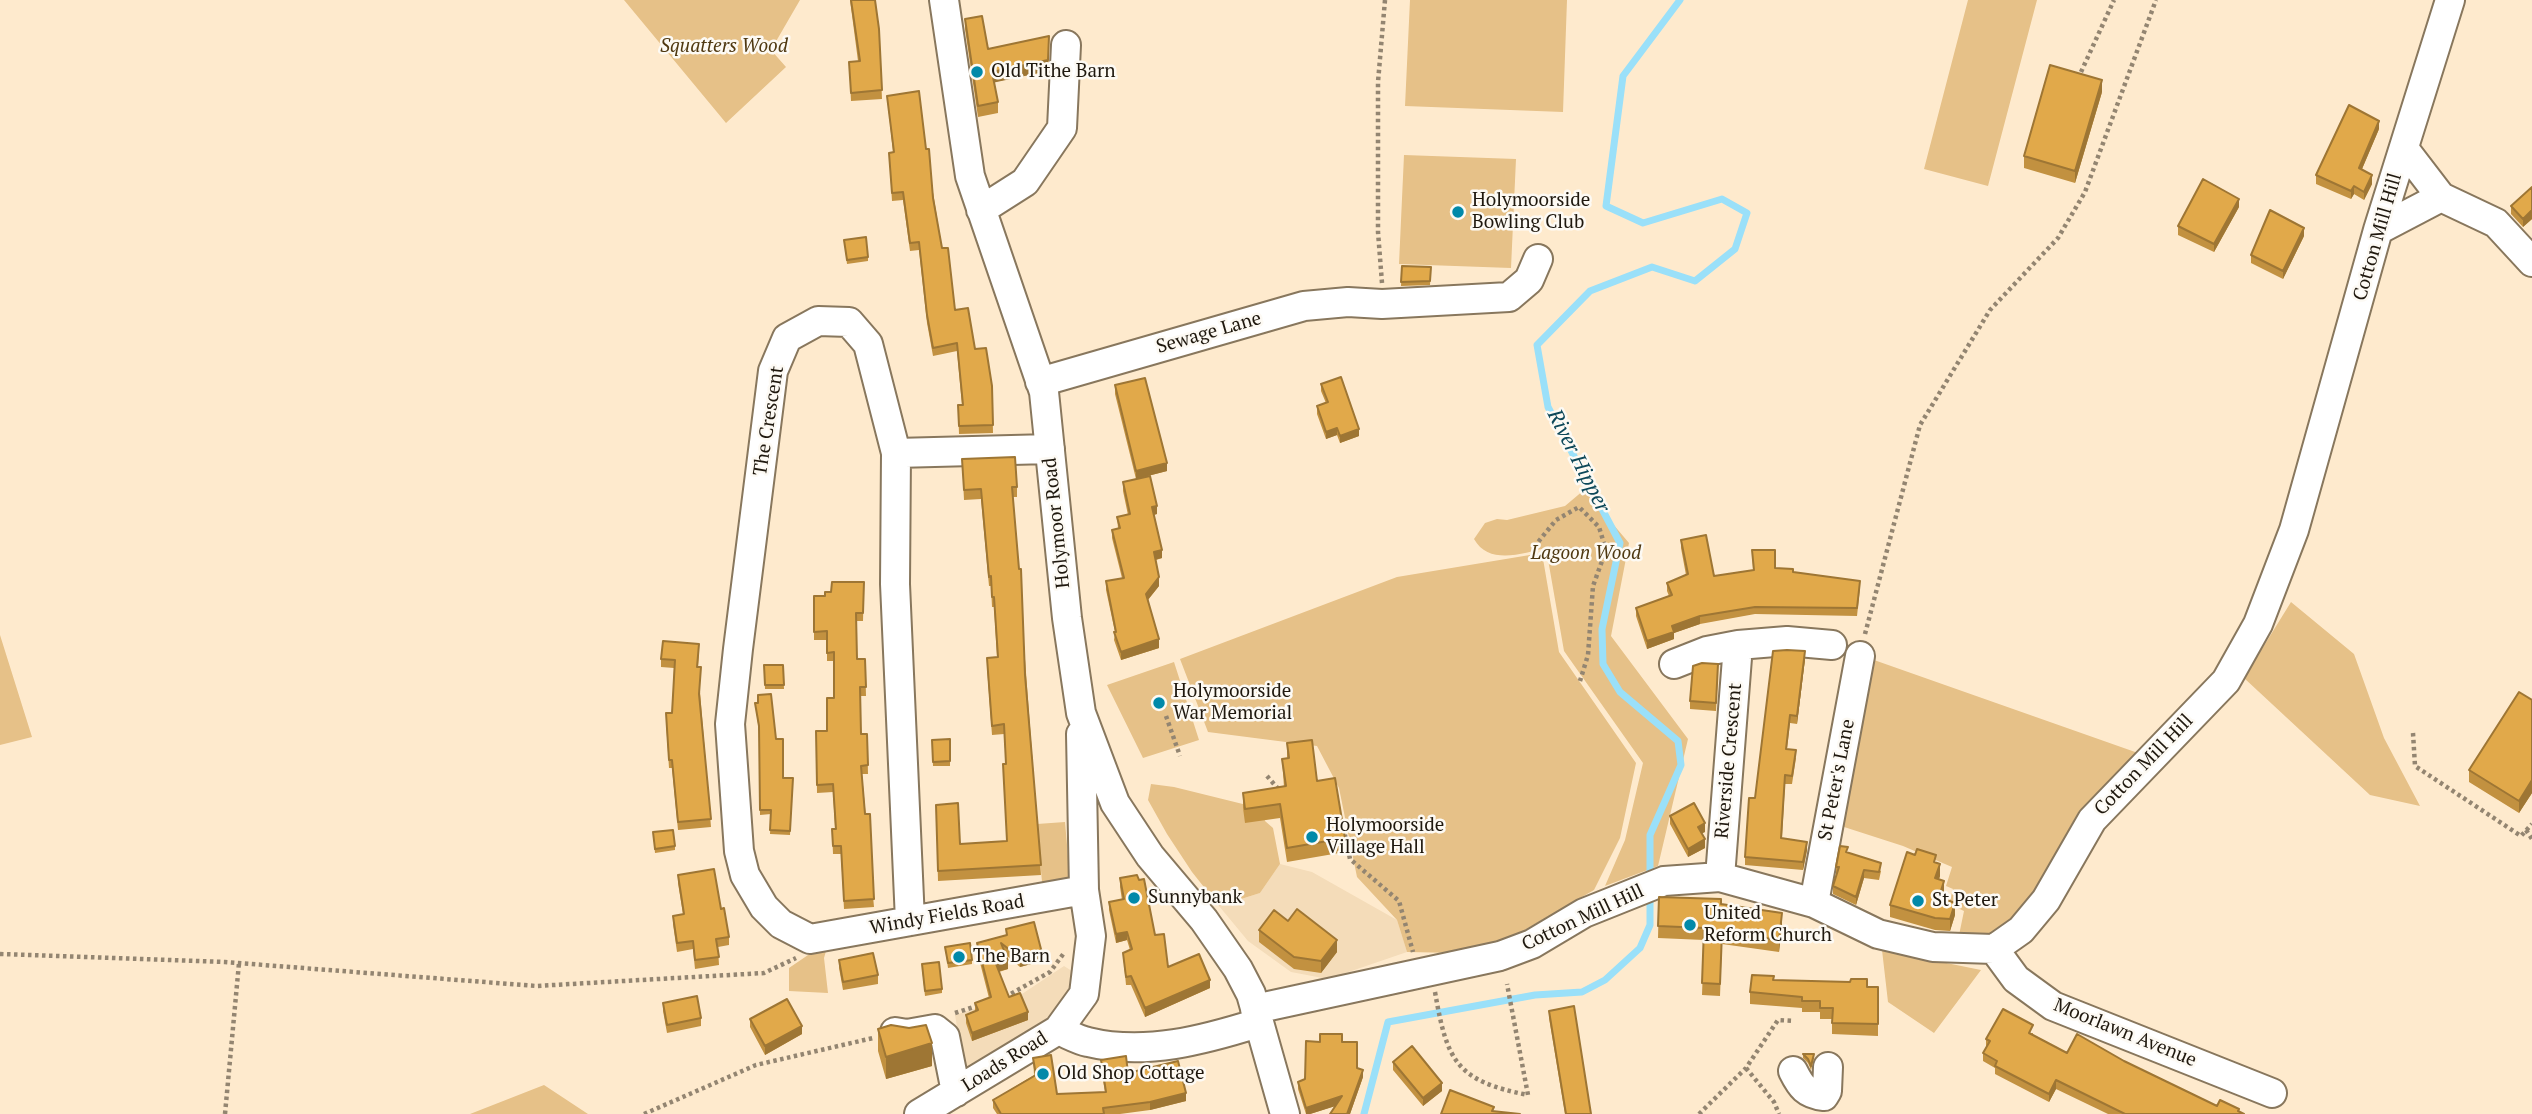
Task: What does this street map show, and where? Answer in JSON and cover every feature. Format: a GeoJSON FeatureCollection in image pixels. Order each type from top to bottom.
{"type":"FeatureCollection","features":[{"type":"Feature","properties":{"kind":"street","name":"Holymoor Road"},"geometry":{"type":"LineString","coordinates":[[944,0],[970,176],[1044,392],[1067,618],[1081,713],[1115,803],[1150,856],[1204,920],[1238,969],[1251,994],[1285,1114]]}},
{"type":"Feature","properties":{"kind":"street","name":"Cotton Mill Hill"},"geometry":{"type":"LineString","coordinates":[[1256,1016],[1419,973],[1500,956],[1532,944],[1584,913],[1664,881],[1720,877],[1814,903],[1878,934],[1933,947],[1994,949],[2021,930],[2046,901],[2092,820],[2226,681],[2258,624],[2294,530],[2378,230],[2450,0]]}},
{"type":"Feature","properties":{"kind":"street"},"geometry":{"type":"LineString","coordinates":[[981,210],[1025,182],[1062,128],[1066,45]]}},
{"type":"Feature","properties":{"kind":"street"},"geometry":{"type":"LineString","coordinates":[[2404,150],[2441,197],[2496,223],[2532,262]]}},
{"type":"Feature","properties":{"kind":"street"},"geometry":{"type":"LineString","coordinates":[[2378,230],[2441,197]]}},
{"type":"Feature","properties":{"kind":"street","name":"Sewage Lane"},"geometry":{"type":"LineString","coordinates":[[1040,382],[1304,306],[1509,296],[1529,280],[1538,259]]}},
{"type":"Feature","properties":{"kind":"street","name":"The Crescent"},"geometry":{"type":"LineString","coordinates":[[810,939],[781,924],[764,907],[745,875],[738,841],[730,724],[774,371],[787,338],[818,321],[849,322],[868,344],[896,453],[895,584],[910,921]]}},
{"type":"Feature","properties":{"kind":"street"},"geometry":{"type":"LineString","coordinates":[[896,453],[1050,449]]}},
{"type":"Feature","properties":{"kind":"street"},"geometry":{"type":"LineString","coordinates":[[1674,664],[1707,651],[1738,645],[1787,641],[1832,645]]}},
{"type":"Feature","properties":{"kind":"street","name":"Riverside Crescent"},"geometry":{"type":"LineString","coordinates":[[1720,877],[1738,645]]}},
{"type":"Feature","properties":{"kind":"street","name":"St Peter's Lane"},"geometry":{"type":"LineString","coordinates":[[1814,903],[1860,656]]}},
{"type":"Feature","properties":{"kind":"street"},"geometry":{"type":"LineString","coordinates":[[1058,1030],[1084,994],[1091,936],[1084,890],[1081,713]]}},
{"type":"Feature","properties":{"kind":"street","name":"Windy Fields Road"},"geometry":{"type":"LineString","coordinates":[[810,939],[1084,890]]}},
{"type":"Feature","properties":{"kind":"street","name":"Moorlawn Avenue"},"geometry":{"type":"LineString","coordinates":[[1994,949],[2016,979],[2053,1006],[2272,1093]]}},
{"type":"Feature","properties":{"kind":"street","name":"Loads Road"},"geometry":{"type":"LineString","coordinates":[[919,1114],[1058,1030],[1086,1042],[1128,1049],[1208,1039],[1256,1016]]}},
{"type":"Feature","properties":{"kind":"street"},"geometry":{"type":"LineString","coordinates":[[895,1032],[906,1034],[935,1028],[945,1037],[956,1092]]}},
{"type":"Feature","properties":{"kind":"street"},"geometry":{"type":"LineString","coordinates":[[1793,1071],[1802,1089],[1811,1095],[1824,1096],[1827,1091],[1828,1067]]}},
{"type":"Feature","properties":{"kind":"path"},"geometry":{"type":"LineString","coordinates":[[1382,304],[1378,232],[1378,82],[1385,0]]}},
{"type":"Feature","properties":{"kind":"path"},"geometry":{"type":"LineString","coordinates":[[2081,72],[2113,0]]}},
{"type":"Feature","properties":{"kind":"path"},"geometry":{"type":"LineString","coordinates":[[1860,656],[1920,425],[1990,310],[2058,238],[2085,192],[2156,0]]}},
{"type":"Feature","properties":{"kind":"path"},"geometry":{"type":"LineString","coordinates":[[1534,547],[1556,520],[1579,508],[1599,527],[1606,550],[1593,586],[1588,655],[1580,681]]}},
{"type":"Feature","properties":{"kind":"path"},"geometry":{"type":"LineString","coordinates":[[1166,716],[1180,756]]}},
{"type":"Feature","properties":{"kind":"path"},"geometry":{"type":"LineString","coordinates":[[2413,733],[2415,766],[2521,836],[2532,824]]}},
{"type":"Feature","properties":{"kind":"path"},"geometry":{"type":"LineString","coordinates":[[1267,776],[1288,800]]}},
{"type":"Feature","properties":{"kind":"path"},"geometry":{"type":"LineString","coordinates":[[1341,819],[1350,859],[1399,901],[1419,973]]}},
{"type":"Feature","properties":{"kind":"path"},"geometry":{"type":"LineString","coordinates":[[2526,830],[2532,839]]}},
{"type":"Feature","properties":{"kind":"path"},"geometry":{"type":"LineString","coordinates":[[0,954],[239,962],[536,986],[764,973]]}},
{"type":"Feature","properties":{"kind":"path"},"geometry":{"type":"LineString","coordinates":[[1436,998],[1448,1051],[1465,1073],[1504,1091],[1528,1095],[1514,1013],[1500,956]]}},
{"type":"Feature","properties":{"kind":"path"},"geometry":{"type":"LineString","coordinates":[[225,1114],[239,962]]}},
{"type":"Feature","properties":{"kind":"path"},"geometry":{"type":"LineString","coordinates":[[1507,984],[1510,994]]}},
{"type":"Feature","properties":{"kind":"path"},"geometry":{"type":"LineString","coordinates":[[1699,1114],[1746,1068],[1778,1020],[1794,1021]]}},
{"type":"Feature","properties":{"kind":"path"},"geometry":{"type":"LineString","coordinates":[[1746,1068],[1774,1102],[1779,1114]]}},
{"type":"Feature","properties":{"kind":"shaded area"},"geometry":{"type":"Polygon","coordinates":[[[1280,864],[1312,872],[1397,920],[1407,952],[1328,979],[1291,972],[1248,941],[1219,906],[1260,893],[1280,864]]]}},
{"type":"Feature","properties":{"kind":"shaded area"},"geometry":{"type":"Polygon","coordinates":[[[1064,966],[1075,973],[1064,999],[1031,1035],[964,1068],[955,1015],[1022,994],[1064,966]]]}},
{"type":"Feature","properties":{"kind":"green space","name":"Squatters Wood"},"geometry":{"type":"Polygon","coordinates":[[[624,0],[800,0],[771,50],[786,67],[726,123],[624,0]]]}},
{"type":"Feature","properties":{"kind":"green space"},"geometry":{"type":"Polygon","coordinates":[[[1410,0],[1567,0],[1563,112],[1405,106],[1410,0]]]}},
{"type":"Feature","properties":{"kind":"green space"},"geometry":{"type":"Polygon","coordinates":[[[1968,0],[2037,0],[1988,186],[1924,169],[1968,0]]]}},
{"type":"Feature","properties":{"kind":"green space","name":"Holymoorside Bowling Club"},"geometry":{"type":"Polygon","coordinates":[[[1404,155],[1516,159],[1511,268],[1399,264],[1404,155]]]}},
{"type":"Feature","properties":{"kind":"green space","name":"Lagoon Wood"},"geometry":{"type":"Polygon","coordinates":[[[1584,490],[1629,543],[1611,636],[1688,739],[1658,866],[1605,886],[1625,840],[1643,763],[1564,651],[1546,548],[1507,556],[1498,555],[1480,547],[1474,539],[1485,523],[1565,506],[1584,490]]]}},
{"type":"Feature","properties":{"kind":"green space"},"geometry":{"type":"Polygon","coordinates":[[[1542,553],[1559,652],[1636,763],[1620,838],[1594,890],[1509,939],[1458,953],[1407,952],[1397,920],[1357,877],[1339,788],[1317,746],[1208,732],[1180,659],[1397,577],[1542,553]]]}},
{"type":"Feature","properties":{"kind":"green space"},"geometry":{"type":"Polygon","coordinates":[[[2291,602],[2354,654],[2384,738],[2420,806],[2370,795],[2244,678],[2291,602]]]}},
{"type":"Feature","properties":{"kind":"green space"},"geometry":{"type":"Polygon","coordinates":[[[0,635],[32,737],[0,745],[0,635]]]}},
{"type":"Feature","properties":{"kind":"green space"},"geometry":{"type":"Polygon","coordinates":[[[1874,660],[2138,753],[2079,811],[2021,916],[1992,941],[1958,940],[1964,911],[1949,904],[1953,889],[1946,886],[1952,867],[1903,846],[1841,826],[1874,660]]]}},
{"type":"Feature","properties":{"kind":"green space"},"geometry":{"type":"Polygon","coordinates":[[[1174,662],[1199,740],[1143,758],[1107,685],[1174,662]]]}},
{"type":"Feature","properties":{"kind":"green space"},"geometry":{"type":"Polygon","coordinates":[[[1151,784],[1263,809],[1265,821],[1273,828],[1280,864],[1260,893],[1219,906],[1192,872],[1148,800],[1151,784]]]}},
{"type":"Feature","properties":{"kind":"green space"},"geometry":{"type":"Polygon","coordinates":[[[1065,822],[1070,879],[1042,882],[1037,824],[1065,822]]]}},
{"type":"Feature","properties":{"kind":"green space"},"geometry":{"type":"Polygon","coordinates":[[[1882,950],[1981,970],[1934,1033],[1888,1002],[1882,950]]]}},
{"type":"Feature","properties":{"kind":"green space"},"geometry":{"type":"Polygon","coordinates":[[[826,951],[824,958],[828,993],[789,991],[789,968],[811,953],[826,951]]]}},
{"type":"Feature","properties":{"kind":"green space"},"geometry":{"type":"Polygon","coordinates":[[[544,1085],[588,1114],[470,1114],[544,1085]]]}},
{"type":"Feature","properties":{"kind":"building"},"geometry":{"type":"Polygon","coordinates":[[[851,0],[875,0],[882,90],[851,93],[849,62],[860,61],[851,0]]]}},
{"type":"Feature","properties":{"kind":"building"},"geometry":{"type":"Polygon","coordinates":[[[982,16],[988,49],[1049,36],[1048,60],[992,72],[998,102],[978,106],[965,19],[982,16]]]}},
{"type":"Feature","properties":{"kind":"building"},"geometry":{"type":"Polygon","coordinates":[[[2050,65],[2102,80],[2075,171],[2024,156],[2050,65]]]}},
{"type":"Feature","properties":{"kind":"building"},"geometry":{"type":"Polygon","coordinates":[[[919,91],[926,149],[929,149],[933,198],[942,248],[948,248],[955,310],[968,308],[975,349],[986,348],[992,386],[993,425],[959,426],[958,405],[963,405],[957,343],[933,348],[919,242],[910,243],[903,192],[892,193],[889,153],[894,152],[887,96],[919,91]]]}},
{"type":"Feature","properties":{"kind":"building"},"geometry":{"type":"Polygon","coordinates":[[[2349,105],[2379,121],[2359,168],[2372,175],[2364,192],[2354,186],[2351,191],[2316,175],[2349,105]]]}},
{"type":"Feature","properties":{"kind":"building"},"geometry":{"type":"Polygon","coordinates":[[[2203,179],[2239,199],[2214,244],[2178,226],[2203,179]]]}},
{"type":"Feature","properties":{"kind":"building"},"geometry":{"type":"Polygon","coordinates":[[[2532,187],[2532,210],[2523,219],[2511,206],[2532,187]]]}},
{"type":"Feature","properties":{"kind":"building"},"geometry":{"type":"Polygon","coordinates":[[[2270,210],[2304,228],[2283,271],[2251,255],[2270,210]]]}},
{"type":"Feature","properties":{"kind":"building"},"geometry":{"type":"Polygon","coordinates":[[[866,237],[868,257],[847,260],[844,240],[866,237]]]}},
{"type":"Feature","properties":{"kind":"building"},"geometry":{"type":"Polygon","coordinates":[[[1402,266],[1431,267],[1430,281],[1401,282],[1402,266]]]}},
{"type":"Feature","properties":{"kind":"building"},"geometry":{"type":"Polygon","coordinates":[[[1341,377],[1359,429],[1340,436],[1337,428],[1326,432],[1317,406],[1328,402],[1321,384],[1341,377]]]}},
{"type":"Feature","properties":{"kind":"building"},"geometry":{"type":"Polygon","coordinates":[[[1145,378],[1167,463],[1136,471],[1115,385],[1145,378]]]}},
{"type":"Feature","properties":{"kind":"building"},"geometry":{"type":"Polygon","coordinates":[[[1015,457],[1017,487],[1012,487],[1021,569],[1025,675],[1041,865],[938,871],[936,805],[958,803],[960,844],[1007,841],[1004,724],[992,726],[987,658],[998,657],[994,597],[991,576],[989,577],[981,489],[964,490],[962,459],[1015,457]]]}},
{"type":"Feature","properties":{"kind":"building"},"geometry":{"type":"Polygon","coordinates":[[[1150,476],[1157,506],[1152,507],[1162,550],[1154,552],[1159,577],[1146,594],[1159,639],[1121,652],[1114,632],[1106,581],[1124,578],[1112,530],[1120,528],[1117,517],[1130,514],[1123,482],[1150,476]]]}},
{"type":"Feature","properties":{"kind":"building"},"geometry":{"type":"Polygon","coordinates":[[[1706,535],[1714,576],[1754,570],[1752,550],[1775,550],[1775,568],[1860,581],[1857,608],[1755,607],[1700,616],[1672,626],[1674,632],[1647,641],[1636,608],[1672,595],[1667,583],[1688,574],[1681,540],[1706,535]]]}},
{"type":"Feature","properties":{"kind":"building"},"geometry":{"type":"Polygon","coordinates":[[[832,582],[864,582],[863,613],[856,613],[857,659],[865,659],[866,687],[860,687],[861,734],[867,734],[868,765],[861,766],[865,814],[870,814],[874,899],[844,901],[841,846],[833,846],[832,829],[836,829],[833,784],[817,785],[816,731],[827,731],[827,698],[834,698],[834,652],[827,653],[827,631],[814,632],[814,596],[825,596],[825,592],[831,592],[832,582]]]}},
{"type":"Feature","properties":{"kind":"building"},"geometry":{"type":"Polygon","coordinates":[[[663,641],[699,644],[697,667],[701,667],[699,694],[711,819],[678,822],[672,760],[669,760],[666,713],[672,713],[675,660],[661,659],[663,641]]]}},
{"type":"Feature","properties":{"kind":"building"},"geometry":{"type":"Polygon","coordinates":[[[1773,651],[1805,651],[1797,716],[1790,715],[1786,749],[1796,750],[1792,776],[1785,775],[1781,838],[1807,842],[1803,862],[1745,857],[1749,798],[1755,798],[1773,651]]]}},
{"type":"Feature","properties":{"kind":"building"},"geometry":{"type":"Polygon","coordinates":[[[1702,663],[1718,664],[1716,703],[1690,701],[1693,666],[1702,663]]]}},
{"type":"Feature","properties":{"kind":"building"},"geometry":{"type":"Polygon","coordinates":[[[764,665],[783,665],[784,685],[765,685],[764,665]]]}},
{"type":"Feature","properties":{"kind":"building"},"geometry":{"type":"Polygon","coordinates":[[[2519,692],[2532,700],[2532,780],[2519,801],[2469,770],[2519,692]]]}},
{"type":"Feature","properties":{"kind":"building"},"geometry":{"type":"Polygon","coordinates":[[[771,694],[776,739],[783,739],[783,778],[793,778],[790,831],[770,830],[771,810],[760,810],[759,726],[755,703],[758,703],[758,695],[771,694]]]}},
{"type":"Feature","properties":{"kind":"building"},"geometry":{"type":"Polygon","coordinates":[[[950,739],[950,761],[933,762],[932,740],[950,739]]]}},
{"type":"Feature","properties":{"kind":"building"},"geometry":{"type":"Polygon","coordinates":[[[1312,740],[1317,781],[1335,778],[1345,838],[1287,848],[1280,804],[1245,809],[1243,793],[1286,786],[1282,759],[1289,758],[1287,743],[1312,740]]]}},
{"type":"Feature","properties":{"kind":"building"},"geometry":{"type":"Polygon","coordinates":[[[1694,803],[1705,823],[1698,827],[1705,839],[1688,849],[1670,816],[1694,803]]]}},
{"type":"Feature","properties":{"kind":"building"},"geometry":{"type":"Polygon","coordinates":[[[673,830],[675,846],[655,849],[653,832],[673,830]]]}},
{"type":"Feature","properties":{"kind":"building"},"geometry":{"type":"Polygon","coordinates":[[[1840,846],[1848,847],[1846,852],[1881,863],[1879,872],[1864,870],[1856,897],[1833,886],[1839,867],[1836,867],[1840,846]]]}},
{"type":"Feature","properties":{"kind":"building","name":"St Peter"},"geometry":{"type":"Polygon","coordinates":[[[1917,849],[1936,855],[1934,862],[1940,864],[1935,878],[1944,881],[1939,897],[1955,903],[1950,919],[1935,918],[1890,905],[1907,852],[1915,855],[1917,849]]]}},
{"type":"Feature","properties":{"kind":"building"},"geometry":{"type":"Polygon","coordinates":[[[714,869],[729,937],[716,939],[719,957],[695,960],[693,941],[677,943],[673,916],[684,914],[678,875],[714,869]]]}},
{"type":"Feature","properties":{"kind":"building"},"geometry":{"type":"Polygon","coordinates":[[[1137,875],[1139,880],[1144,879],[1155,935],[1164,934],[1168,967],[1199,954],[1210,980],[1145,1008],[1131,976],[1126,977],[1123,953],[1132,949],[1127,932],[1116,934],[1109,902],[1124,899],[1120,878],[1137,875]]]}},
{"type":"Feature","properties":{"kind":"building"},"geometry":{"type":"Polygon","coordinates":[[[1659,897],[1721,899],[1721,904],[1782,913],[1779,940],[1722,932],[1720,984],[1702,983],[1704,928],[1658,926],[1659,897]]]}},
{"type":"Feature","properties":{"kind":"building"},"geometry":{"type":"Polygon","coordinates":[[[1297,909],[1337,940],[1321,961],[1294,957],[1259,930],[1274,910],[1288,921],[1297,909]]]}},
{"type":"Feature","properties":{"kind":"building"},"geometry":{"type":"Polygon","coordinates":[[[1034,922],[1042,953],[1020,958],[1001,943],[1008,961],[996,964],[1009,997],[1020,993],[1028,1012],[972,1033],[966,1015],[978,1010],[975,1003],[991,997],[977,943],[1007,935],[1006,929],[1034,922]]]}},
{"type":"Feature","properties":{"kind":"building","name":"The Barn"},"geometry":{"type":"Polygon","coordinates":[[[970,943],[972,960],[948,963],[945,947],[970,943]]]}},
{"type":"Feature","properties":{"kind":"building"},"geometry":{"type":"Polygon","coordinates":[[[873,953],[878,975],[843,982],[839,960],[873,953]]]}},
{"type":"Feature","properties":{"kind":"building"},"geometry":{"type":"Polygon","coordinates":[[[939,962],[942,989],[925,991],[922,964],[939,962]]]}},
{"type":"Feature","properties":{"kind":"building"},"geometry":{"type":"Polygon","coordinates":[[[1752,975],[1774,976],[1773,980],[1850,982],[1851,979],[1867,979],[1867,987],[1878,987],[1878,1024],[1832,1023],[1833,1008],[1820,1008],[1820,1001],[1802,1001],[1802,997],[1750,992],[1752,975]]]}},
{"type":"Feature","properties":{"kind":"building"},"geometry":{"type":"Polygon","coordinates":[[[697,996],[701,1018],[667,1025],[663,1003],[697,996]]]}},
{"type":"Feature","properties":{"kind":"building"},"geometry":{"type":"Polygon","coordinates":[[[787,999],[802,1026],[765,1046],[750,1019],[787,999]]]}},
{"type":"Feature","properties":{"kind":"building"},"geometry":{"type":"Polygon","coordinates":[[[1574,1006],[1591,1114],[1566,1114],[1549,1011],[1574,1006]]]}},
{"type":"Feature","properties":{"kind":"building"},"geometry":{"type":"Polygon","coordinates":[[[2003,1009],[2033,1025],[2029,1033],[2067,1053],[2077,1034],[2124,1061],[2217,1106],[2220,1100],[2244,1114],[2125,1114],[2056,1080],[2049,1094],[1995,1066],[1997,1061],[1983,1053],[1990,1041],[1986,1039],[2003,1009]]]}},
{"type":"Feature","properties":{"kind":"building"},"geometry":{"type":"Polygon","coordinates":[[[891,1025],[909,1028],[926,1025],[932,1043],[886,1057],[878,1029],[891,1025]]]}},
{"type":"Feature","properties":{"kind":"building"},"geometry":{"type":"Polygon","coordinates":[[[1320,1034],[1342,1034],[1342,1042],[1357,1042],[1357,1068],[1363,1070],[1347,1114],[1330,1114],[1342,1096],[1306,1108],[1298,1082],[1305,1079],[1306,1041],[1320,1042],[1320,1034]]]}},
{"type":"Feature","properties":{"kind":"building"},"geometry":{"type":"Polygon","coordinates":[[[1412,1046],[1442,1083],[1423,1098],[1393,1062],[1412,1046]]]}},
{"type":"Feature","properties":{"kind":"building"},"geometry":{"type":"Polygon","coordinates":[[[1803,1054],[1814,1054],[1811,1066],[1808,1059],[1803,1054]]]}},
{"type":"Feature","properties":{"kind":"building"},"geometry":{"type":"Polygon","coordinates":[[[1051,1055],[1057,1094],[1106,1092],[1101,1060],[1126,1056],[1128,1073],[1178,1061],[1186,1093],[1150,1102],[1103,1108],[1104,1114],[1001,1114],[993,1100],[1036,1075],[1033,1058],[1051,1055]]]}},
{"type":"Feature","properties":{"kind":"building"},"geometry":{"type":"Polygon","coordinates":[[[1450,1090],[1494,1107],[1492,1111],[1520,1114],[1441,1114],[1450,1090]]]}},
{"type":"Feature","properties":{"kind":"waterway","name":"River Hipper"},"geometry":{"type":"LineString","coordinates":[[1650,880],[1650,835],[1681,765],[1678,741],[1620,692],[1603,664],[1602,629],[1620,543],[1548,407],[1537,345],[1590,291],[1652,267],[1695,281],[1735,249],[1747,213],[1722,199],[1643,223],[1606,206],[1623,76],[1680,0]]}},
{"type":"Feature","properties":{"kind":"waterway","name":"River Hipper"},"geometry":{"type":"LineString","coordinates":[[1364,1114],[1388,1022],[1535,995],[1582,992],[1605,980],[1640,948],[1650,925],[1650,892]]}},
{"type":"Feature","properties":{"kind":"place","name":"Old Tithe Barn"},"geometry":{"type":"Point","coordinates":[977,72]}},
{"type":"Feature","properties":{"kind":"place","name":"Holymoorside Bowling Club"},"geometry":{"type":"Point","coordinates":[1458,212]}},
{"type":"Feature","properties":{"kind":"place","name":"Holymoorside War Memorial"},"geometry":{"type":"Point","coordinates":[1159,703]}},
{"type":"Feature","properties":{"kind":"place","name":"Holymoorside Village Hall"},"geometry":{"type":"Point","coordinates":[1312,837]}},
{"type":"Feature","properties":{"kind":"place","name":"Sunnybank"},"geometry":{"type":"Point","coordinates":[1134,898]}},
{"type":"Feature","properties":{"kind":"place","name":"St Peter"},"geometry":{"type":"Point","coordinates":[1918,901]}},
{"type":"Feature","properties":{"kind":"place","name":"United Reform Church"},"geometry":{"type":"Point","coordinates":[1690,925]}},
{"type":"Feature","properties":{"kind":"place","name":"The Barn"},"geometry":{"type":"Point","coordinates":[959,957]}},
{"type":"Feature","properties":{"kind":"place","name":"Old Shop Cottage"},"geometry":{"type":"Point","coordinates":[1043,1074]}}]}
